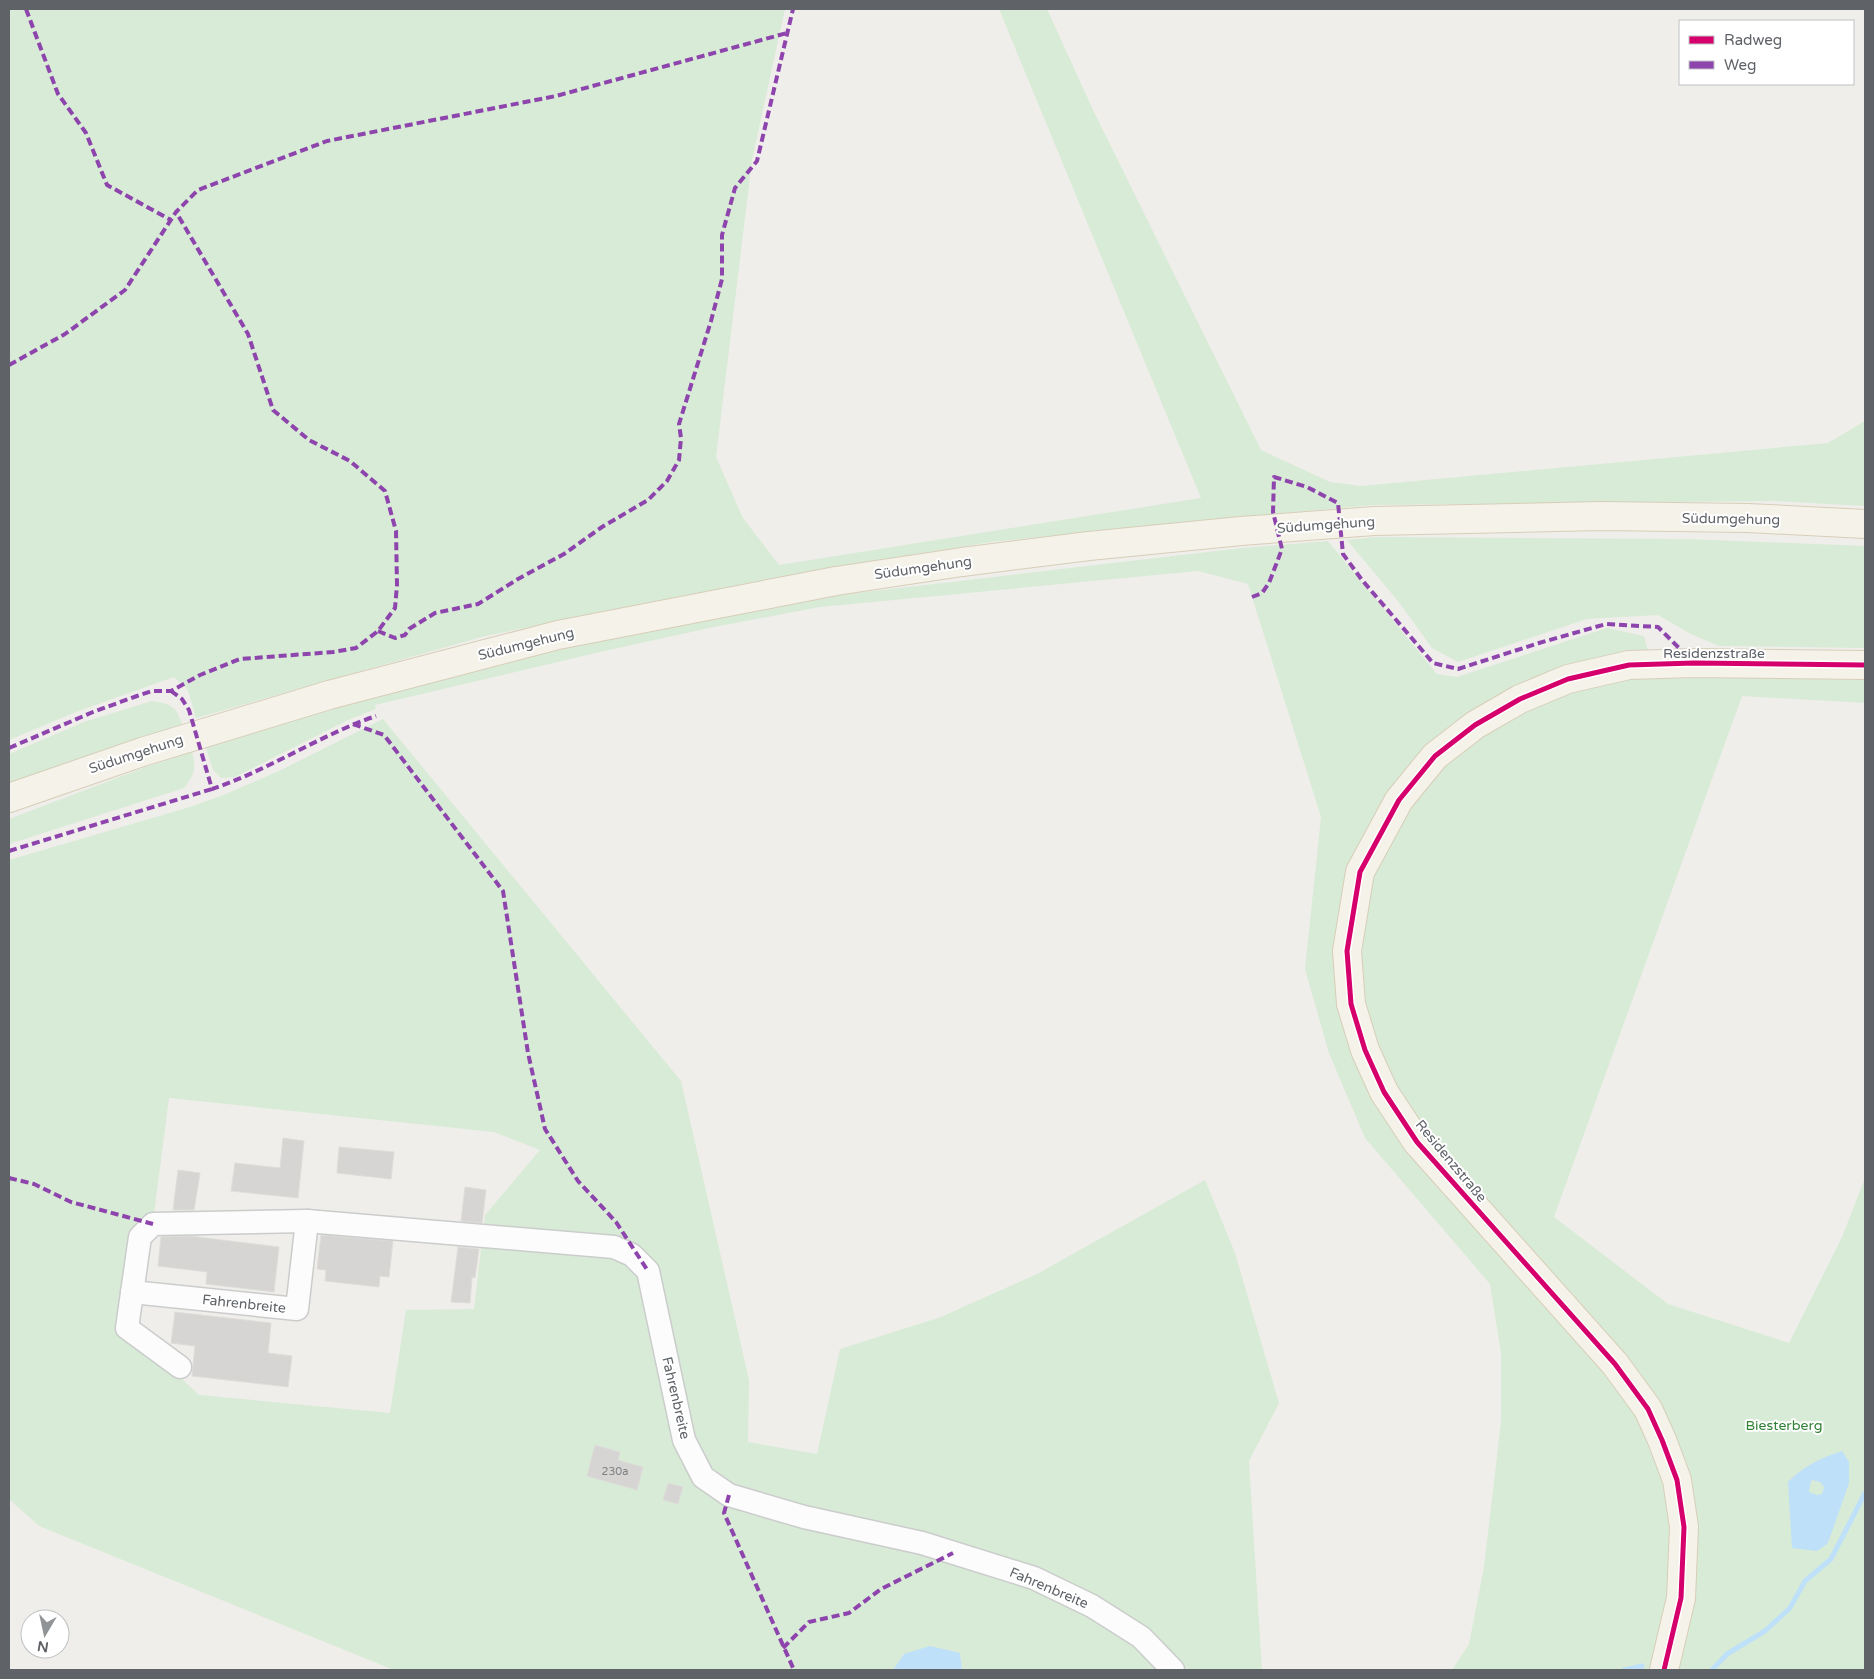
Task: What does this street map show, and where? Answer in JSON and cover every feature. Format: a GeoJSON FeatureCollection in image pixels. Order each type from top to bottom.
{"type":"FeatureCollection","features":[{"type":"Feature","properties":{"kind":"main road","name":"Südumgehung"},"geometry":{"type":"LineString","coordinates":[[9,798],[142,752],[260,715],[558,635],[836,581],[962,562],[1089,546],[1241,531],[1374,521],[1601,516],[1748,518],[1865,524]]}},
{"type":"Feature","properties":{"kind":"main road","name":"Residenzstraße"},"geometry":{"type":"LineString","coordinates":[[1664,1670],[1681,1598],[1684,1527],[1677,1480],[1665,1448],[1648,1410],[1615,1364],[1417,1142],[1384,1092],[1365,1050],[1351,1004],[1347,951],[1360,872],[1399,800],[1435,756],[1475,725],[1520,699],[1568,679],[1630,666],[1694,663],[1865,665]]}},
{"type":"Feature","properties":{"kind":"lane","name":"Fahrenbreite"},"geometry":{"type":"LineString","coordinates":[[132,1292],[297,1309],[307,1222]]}},
{"type":"Feature","properties":{"kind":"lane","name":"Fahrenbreite"},"geometry":{"type":"LineString","coordinates":[[180,1367],[127,1328],[140,1237],[153,1224],[307,1222],[614,1247],[632,1255],[648,1270],[684,1440],[703,1477],[729,1495],[804,1517],[922,1543],[1034,1578],[1092,1606],[1142,1637],[1173,1670]]}},
{"type":"Feature","properties":{"kind":"green space"},"geometry":{"type":"Polygon","coordinates":[[[9,9],[785,9],[752,160],[716,457],[743,518],[779,565],[1201,498],[999,9],[1047,9],[1094,112],[1261,450],[1330,482],[1361,486],[1828,443],[1865,421],[1865,506],[1772,501],[1373,505],[990,542],[792,576],[485,636],[196,718],[188,690],[174,677],[76,712],[9,740],[9,9]]]}},
{"type":"Feature","properties":{"kind":"green space"},"geometry":{"type":"Polygon","coordinates":[[[1376,537],[1687,539],[1865,546],[1865,648],[1719,646],[1691,634],[1658,615],[1587,619],[1458,662],[1432,648],[1398,601],[1347,540],[1376,537]]]}},
{"type":"Feature","properties":{"kind":"green space","name":"Biesterberg"},"geometry":{"type":"Polygon","coordinates":[[[1328,541],[1437,674],[1457,677],[1607,628],[1644,636],[1655,676],[1865,680],[1865,703],[1742,696],[1554,1217],[1668,1304],[1789,1343],[1842,1237],[1865,1178],[1865,1670],[1452,1670],[1469,1644],[1484,1567],[1501,1422],[1501,1353],[1490,1284],[1365,1138],[1329,1053],[1305,969],[1321,817],[1248,584],[1198,571],[820,607],[714,627],[600,652],[375,705],[376,709],[348,720],[235,777],[221,778],[213,770],[206,748],[392,690],[643,630],[822,597],[1242,548],[1328,541]]]}},
{"type":"Feature","properties":{"kind":"green space"},"geometry":{"type":"Polygon","coordinates":[[[152,701],[164,703],[172,707],[182,724],[9,783],[9,754],[84,722],[152,701]]]}},
{"type":"Feature","properties":{"kind":"green space"},"geometry":{"type":"Polygon","coordinates":[[[383,719],[681,1081],[749,1380],[748,1442],[817,1454],[840,1349],[941,1317],[1037,1274],[1205,1180],[1235,1253],[1279,1403],[1249,1461],[1262,1670],[962,1670],[960,1653],[904,1654],[893,1670],[394,1670],[39,1526],[9,1499],[9,860],[190,807],[279,771],[383,719]],[[169,1098],[138,1338],[199,1395],[390,1413],[406,1310],[474,1309],[485,1215],[540,1150],[494,1132],[169,1098]]]}},
{"type":"Feature","properties":{"kind":"green space"},"geometry":{"type":"Polygon","coordinates":[[[192,752],[194,771],[184,788],[9,844],[9,819],[146,767],[192,752]]]}},
{"type":"Feature","properties":{"kind":"water"},"geometry":{"type":"Polygon","coordinates":[[[1842,1451],[1849,1462],[1849,1483],[1827,1544],[1817,1551],[1792,1548],[1788,1482],[1806,1467],[1842,1451]],[[1812,1480],[1809,1492],[1817,1495],[1822,1494],[1824,1487],[1820,1482],[1812,1480]]]}},
{"type":"Feature","properties":{"kind":"water"},"geometry":{"type":"Polygon","coordinates":[[[930,1646],[960,1653],[962,1670],[893,1670],[904,1654],[930,1646]]]}},
{"type":"Feature","properties":{"kind":"building"},"geometry":{"type":"Polygon","coordinates":[[[283,1138],[304,1141],[298,1198],[231,1191],[235,1163],[280,1168],[283,1138]]]}},
{"type":"Feature","properties":{"kind":"building"},"geometry":{"type":"Polygon","coordinates":[[[339,1147],[394,1152],[391,1179],[337,1173],[339,1147]]]}},
{"type":"Feature","properties":{"kind":"building"},"geometry":{"type":"Polygon","coordinates":[[[178,1170],[200,1173],[194,1210],[173,1210],[178,1170]]]}},
{"type":"Feature","properties":{"kind":"building"},"geometry":{"type":"Polygon","coordinates":[[[465,1187],[486,1190],[482,1223],[461,1221],[465,1187]]]}},
{"type":"Feature","properties":{"kind":"building"},"geometry":{"type":"Polygon","coordinates":[[[321,1235],[393,1241],[389,1277],[380,1276],[379,1287],[325,1281],[326,1270],[317,1269],[321,1235]]]}},
{"type":"Feature","properties":{"kind":"building"},"geometry":{"type":"Polygon","coordinates":[[[190,1236],[279,1247],[274,1292],[206,1284],[207,1272],[158,1266],[161,1237],[190,1236]]]}},
{"type":"Feature","properties":{"kind":"building"},"geometry":{"type":"Polygon","coordinates":[[[458,1247],[479,1249],[475,1278],[472,1277],[470,1303],[451,1302],[458,1247]]]}},
{"type":"Feature","properties":{"kind":"building"},"geometry":{"type":"Polygon","coordinates":[[[175,1312],[271,1323],[268,1353],[292,1356],[288,1387],[192,1376],[195,1346],[171,1343],[175,1312]]]}},
{"type":"Feature","properties":{"kind":"building"},"geometry":{"type":"Polygon","coordinates":[[[595,1445],[620,1452],[618,1460],[643,1467],[637,1490],[587,1476],[595,1445]]]}},
{"type":"Feature","properties":{"kind":"building"},"geometry":{"type":"Polygon","coordinates":[[[668,1483],[683,1487],[678,1504],[663,1500],[668,1483]]]}},
{"type":"Feature","properties":{"kind":"waterway"},"geometry":{"type":"LineString","coordinates":[[1712,1670],[1727,1654],[1765,1631],[1790,1608],[1805,1581],[1831,1559],[1865,1493]]}},
{"type":"Feature","properties":{"kind":"waterway"},"geometry":{"type":"LineString","coordinates":[[1624,1670],[1642,1666]]}},
{"type":"Feature","properties":{"kind":"marked path"},"geometry":{"type":"LineString","coordinates":[[26,9],[58,94],[86,133],[107,185],[171,220]]}},
{"type":"Feature","properties":{"kind":"marked path"},"geometry":{"type":"LineString","coordinates":[[378,631],[395,638],[405,635],[409,629],[435,613],[478,604],[518,579],[564,554],[602,527],[648,500],[667,481],[679,460],[681,438],[679,424],[722,279],[722,235],[735,188],[757,161],[793,9]]}},
{"type":"Feature","properties":{"kind":"marked path"},"geometry":{"type":"LineString","coordinates":[[9,365],[65,334],[125,290],[176,212],[198,190],[327,141],[556,96],[787,33]]}},
{"type":"Feature","properties":{"kind":"marked path"},"geometry":{"type":"LineString","coordinates":[[9,748],[93,712],[137,696],[152,691],[171,691],[200,675],[240,659],[333,652],[356,648],[378,631],[395,608],[397,585],[396,531],[385,491],[350,461],[309,440],[273,410],[248,334],[176,212]]}},
{"type":"Feature","properties":{"kind":"marked path"},"geometry":{"type":"LineString","coordinates":[[1252,597],[1262,593],[1269,583],[1282,549],[1273,512],[1274,477],[1307,487],[1338,503],[1343,554],[1362,580],[1433,663],[1458,669],[1606,624],[1658,627],[1694,663]]}},
{"type":"Feature","properties":{"kind":"marked path"},"geometry":{"type":"LineString","coordinates":[[171,691],[182,699],[189,710],[212,789],[254,772],[335,733],[376,716]]}},
{"type":"Feature","properties":{"kind":"marked path"},"geometry":{"type":"LineString","coordinates":[[353,724],[384,735],[503,891],[528,1053],[545,1129],[578,1181],[616,1222],[648,1271]]}},
{"type":"Feature","properties":{"kind":"marked path"},"geometry":{"type":"LineString","coordinates":[[9,851],[212,789]]}},
{"type":"Feature","properties":{"kind":"marked path"},"geometry":{"type":"LineString","coordinates":[[9,1178],[34,1184],[71,1202],[153,1224]]}},
{"type":"Feature","properties":{"kind":"marked path"},"geometry":{"type":"LineString","coordinates":[[729,1495],[724,1513],[794,1670]]}},
{"type":"Feature","properties":{"kind":"marked path"},"geometry":{"type":"LineString","coordinates":[[783,1648],[809,1622],[849,1613],[881,1589],[953,1553]]}},
{"type":"Feature","properties":{"kind":"cycle path"},"geometry":{"type":"LineString","coordinates":[[1664,1670],[1681,1598],[1684,1527],[1677,1480],[1662,1440],[1648,1409],[1615,1364],[1417,1142],[1384,1092],[1365,1050],[1351,1004],[1347,951],[1360,872],[1399,800],[1435,756],[1475,725],[1520,699],[1568,679],[1629,665],[1694,663],[1865,665]]}}]}
